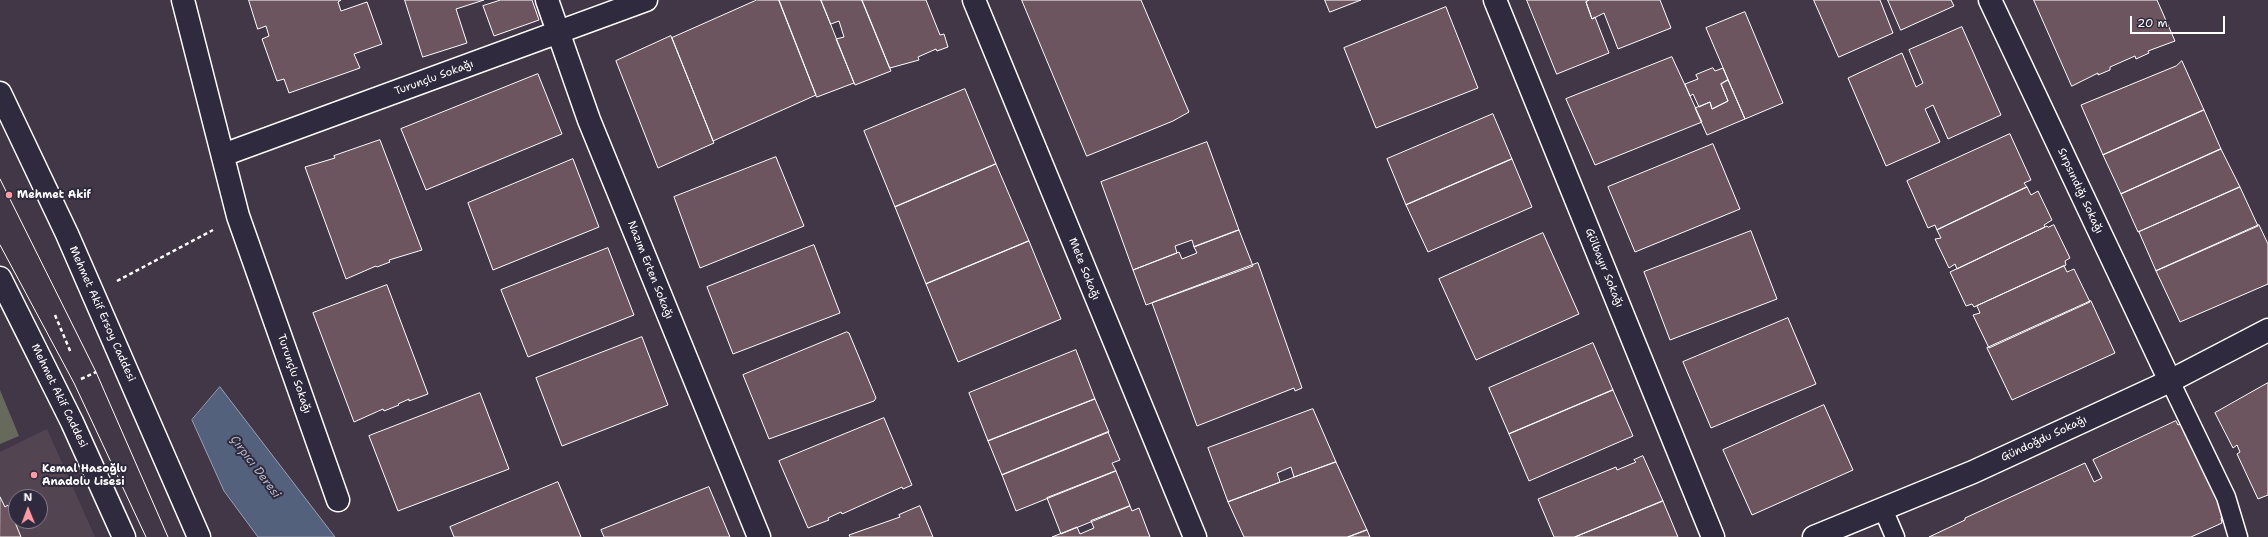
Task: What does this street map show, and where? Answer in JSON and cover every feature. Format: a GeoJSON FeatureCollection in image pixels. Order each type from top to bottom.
{"type":"FeatureCollection","features":[{"type":"Feature","properties":{"kind":"street","name":"Turunçlu Sokağı"},"geometry":{"type":"LineString","coordinates":[[183,0],[238,216],[338,500]]}},
{"type":"Feature","properties":{"kind":"street","name":"Nazım Erten Sokağı"},"geometry":{"type":"LineString","coordinates":[[547,0],[592,127],[759,537]]}},
{"type":"Feature","properties":{"kind":"street","name":"Turunçlu Sokağı"},"geometry":{"type":"LineString","coordinates":[[223,155],[646,0]]}},
{"type":"Feature","properties":{"kind":"street","name":"Mete Sokağı"},"geometry":{"type":"LineString","coordinates":[[974,0],[1195,537]]}},
{"type":"Feature","properties":{"kind":"street","name":"Gülbayır Sokağı"},"geometry":{"type":"LineString","coordinates":[[1495,0],[1713,537]]}},
{"type":"Feature","properties":{"kind":"street","name":"Sırpsındığı Sokağı"},"geometry":{"type":"LineString","coordinates":[[1990,0],[2170,381]]}},
{"type":"Feature","properties":{"kind":"street","name":"Mehmet Akif Ersoy Caddesi"},"geometry":{"type":"LineString","coordinates":[[0,93],[68,234],[199,537]]}},
{"type":"Feature","properties":{"kind":"street","name":"Mehmet Akif Caddesi"},"geometry":{"type":"LineString","coordinates":[[0,278],[57,391],[124,537]]}},
{"type":"Feature","properties":{"kind":"street","name":"Gündoğdu Sokağı"},"geometry":{"type":"LineString","coordinates":[[1814,537],[1974,472],[2170,381],[2268,330]]}},
{"type":"Feature","properties":{"kind":"lane"},"geometry":{"type":"LineString","coordinates":[[2170,381],[2226,497],[2238,537]]}},
{"type":"Feature","properties":{"kind":"lane"},"geometry":{"type":"LineString","coordinates":[[1883,509],[1895,537]]}},
{"type":"Feature","properties":{"kind":"path"},"geometry":{"type":"LineString","coordinates":[[93,294],[238,216]]}},
{"type":"Feature","properties":{"kind":"path"},"geometry":{"type":"LineString","coordinates":[[55,315],[73,358]]}},
{"type":"Feature","properties":{"kind":"path"},"geometry":{"type":"LineString","coordinates":[[57,391],[122,360]]}},
{"type":"Feature","properties":{"kind":"path"},"geometry":{"type":"LineString","coordinates":[[79,372],[82,379]]}},
{"type":"Feature","properties":{"kind":"shaded area","name":"Kemal Hasoğlu Anadolu Lisesi"},"geometry":{"type":"Polygon","coordinates":[[[47,429],[95,537],[0,537],[0,452],[47,429]]]}},
{"type":"Feature","properties":{"kind":"green space"},"geometry":{"type":"Polygon","coordinates":[[[0,390],[19,436],[0,444],[0,390]]]}},
{"type":"Feature","properties":{"kind":"water","name":"Çırpıcı Deresi"},"geometry":{"type":"Polygon","coordinates":[[[220,387],[335,537],[258,537],[224,491],[192,420],[220,387]]]}},
{"type":"Feature","properties":{"kind":"building"},"geometry":{"type":"Polygon","coordinates":[[[249,0],[341,0],[338,2],[341,11],[367,2],[382,44],[354,54],[360,68],[289,93],[284,79],[277,81],[262,39],[269,36],[266,26],[258,29],[249,0]]]}},
{"type":"Feature","properties":{"kind":"building"},"geometry":{"type":"Polygon","coordinates":[[[405,0],[484,0],[456,9],[467,43],[423,57],[405,0]]]}},
{"type":"Feature","properties":{"kind":"building"},"geometry":{"type":"Polygon","coordinates":[[[501,0],[532,0],[539,20],[494,36],[483,6],[501,0]]]}},
{"type":"Feature","properties":{"kind":"building"},"geometry":{"type":"Polygon","coordinates":[[[757,0],[779,0],[816,95],[713,141],[672,38],[757,0]]]}},
{"type":"Feature","properties":{"kind":"building"},"geometry":{"type":"Polygon","coordinates":[[[779,0],[821,0],[854,83],[817,97],[779,0]]]}},
{"type":"Feature","properties":{"kind":"building"},"geometry":{"type":"Polygon","coordinates":[[[821,0],[862,0],[891,71],[855,85],[836,39],[844,37],[839,21],[831,24],[821,0]]]}},
{"type":"Feature","properties":{"kind":"building"},"geometry":{"type":"Polygon","coordinates":[[[862,0],[926,0],[940,35],[944,34],[948,47],[937,51],[936,49],[918,57],[919,60],[890,68],[862,0]]]}},
{"type":"Feature","properties":{"kind":"building"},"geometry":{"type":"Polygon","coordinates":[[[1022,0],[1141,0],[1189,112],[1173,121],[1087,156],[1022,0]]]}},
{"type":"Feature","properties":{"kind":"building"},"geometry":{"type":"Polygon","coordinates":[[[1325,0],[1361,0],[1330,12],[1325,0]]]}},
{"type":"Feature","properties":{"kind":"building"},"geometry":{"type":"Polygon","coordinates":[[[1527,0],[1588,0],[1586,2],[1592,19],[1595,17],[1609,53],[1557,74],[1527,0]]]}},
{"type":"Feature","properties":{"kind":"building"},"geometry":{"type":"Polygon","coordinates":[[[1590,0],[1660,0],[1671,28],[1618,49],[1604,13],[1592,19],[1586,2],[1590,0]]]}},
{"type":"Feature","properties":{"kind":"building"},"geometry":{"type":"Polygon","coordinates":[[[1814,0],[1880,0],[1893,33],[1839,57],[1814,0]]]}},
{"type":"Feature","properties":{"kind":"building"},"geometry":{"type":"Polygon","coordinates":[[[1888,0],[1951,0],[1954,6],[1901,30],[1888,0]]]}},
{"type":"Feature","properties":{"kind":"building"},"geometry":{"type":"Polygon","coordinates":[[[2034,0],[2157,0],[2175,41],[2148,51],[2149,53],[2136,59],[2135,56],[2110,67],[2110,70],[2098,75],[2098,73],[2072,86],[2034,0]]]}},
{"type":"Feature","properties":{"kind":"building"},"geometry":{"type":"Polygon","coordinates":[[[1446,7],[1478,88],[1376,128],[1344,48],[1446,7]]]}},
{"type":"Feature","properties":{"kind":"building"},"geometry":{"type":"Polygon","coordinates":[[[1745,12],[1783,103],[1745,119],[1706,28],[1745,12]]]}},
{"type":"Feature","properties":{"kind":"building"},"geometry":{"type":"Polygon","coordinates":[[[1962,27],[2001,115],[1948,139],[1933,105],[1925,109],[1940,142],[1886,166],[1848,78],[1902,53],[1916,87],[1923,83],[1909,50],[1962,27]]]}},
{"type":"Feature","properties":{"kind":"building"},"geometry":{"type":"Polygon","coordinates":[[[671,36],[714,143],[658,168],[616,61],[671,36]]]}},
{"type":"Feature","properties":{"kind":"building"},"geometry":{"type":"Polygon","coordinates":[[[1672,57],[1702,122],[1595,165],[1566,99],[1672,57]]]}},
{"type":"Feature","properties":{"kind":"building"},"geometry":{"type":"Polygon","coordinates":[[[2182,61],[2204,110],[2103,155],[2081,105],[2176,66],[2182,61]]]}},
{"type":"Feature","properties":{"kind":"building"},"geometry":{"type":"Polygon","coordinates":[[[1713,68],[1715,71],[1723,68],[1728,80],[1721,84],[1728,101],[1712,109],[1710,102],[1699,107],[1693,94],[1690,96],[1685,84],[1698,79],[1696,75],[1713,68]]]}},
{"type":"Feature","properties":{"kind":"building"},"geometry":{"type":"Polygon","coordinates":[[[538,74],[562,134],[426,190],[401,129],[538,74]]]}},
{"type":"Feature","properties":{"kind":"building"},"geometry":{"type":"Polygon","coordinates":[[[1728,80],[1745,119],[1707,135],[1695,108],[1710,102],[1712,109],[1728,101],[1721,84],[1728,80]]]}},
{"type":"Feature","properties":{"kind":"building"},"geometry":{"type":"Polygon","coordinates":[[[965,89],[996,164],[895,207],[864,131],[965,89]]]}},
{"type":"Feature","properties":{"kind":"building"},"geometry":{"type":"Polygon","coordinates":[[[2204,110],[2221,149],[2121,194],[2103,155],[2204,110]]]}},
{"type":"Feature","properties":{"kind":"building"},"geometry":{"type":"Polygon","coordinates":[[[1493,114],[1512,159],[1406,205],[1387,159],[1493,114]]]}},
{"type":"Feature","properties":{"kind":"building"},"geometry":{"type":"Polygon","coordinates":[[[2010,134],[2031,180],[2024,183],[2027,187],[1937,230],[1935,225],[1928,228],[1907,181],[2010,134]]]}},
{"type":"Feature","properties":{"kind":"building"},"geometry":{"type":"Polygon","coordinates":[[[380,140],[422,250],[389,260],[390,262],[377,267],[376,266],[346,279],[305,167],[335,158],[334,156],[380,140]]]}},
{"type":"Feature","properties":{"kind":"building"},"geometry":{"type":"Polygon","coordinates":[[[1207,142],[1239,230],[1194,247],[1192,240],[1175,246],[1177,253],[1133,270],[1101,182],[1207,142]]]}},
{"type":"Feature","properties":{"kind":"building"},"geometry":{"type":"Polygon","coordinates":[[[1713,144],[1740,209],[1635,252],[1608,187],[1713,144]]]}},
{"type":"Feature","properties":{"kind":"building"},"geometry":{"type":"Polygon","coordinates":[[[2221,149],[2240,187],[2138,232],[2121,194],[2221,149]]]}},
{"type":"Feature","properties":{"kind":"building"},"geometry":{"type":"Polygon","coordinates":[[[776,157],[804,226],[700,268],[674,197],[776,157]]]}},
{"type":"Feature","properties":{"kind":"building"},"geometry":{"type":"Polygon","coordinates":[[[573,159],[599,227],[493,270],[468,203],[573,159]]]}},
{"type":"Feature","properties":{"kind":"building"},"geometry":{"type":"Polygon","coordinates":[[[1512,159],[1532,207],[1428,252],[1406,205],[1512,159]]]}},
{"type":"Feature","properties":{"kind":"building"},"geometry":{"type":"Polygon","coordinates":[[[996,164],[1029,241],[926,284],[895,207],[996,164]]]}},
{"type":"Feature","properties":{"kind":"building"},"geometry":{"type":"Polygon","coordinates":[[[2027,187],[2031,195],[2038,191],[2052,220],[2044,225],[2045,227],[1957,269],[1955,264],[1949,268],[1935,239],[1941,238],[1937,230],[2027,187]]]}},
{"type":"Feature","properties":{"kind":"building"},"geometry":{"type":"Polygon","coordinates":[[[2240,187],[2258,226],[2156,271],[2139,232],[2240,187]]]}},
{"type":"Feature","properties":{"kind":"building"},"geometry":{"type":"Polygon","coordinates":[[[2054,225],[2070,258],[2065,261],[2066,265],[1974,307],[1972,304],[1966,306],[1950,272],[2047,226],[2054,225]]]}},
{"type":"Feature","properties":{"kind":"building"},"geometry":{"type":"Polygon","coordinates":[[[2259,225],[2268,244],[2268,284],[2180,322],[2156,271],[2259,225]]]}},
{"type":"Feature","properties":{"kind":"building"},"geometry":{"type":"Polygon","coordinates":[[[1239,230],[1253,266],[1146,305],[1133,270],[1179,252],[1182,259],[1197,253],[1194,247],[1239,230]]]}},
{"type":"Feature","properties":{"kind":"building"},"geometry":{"type":"Polygon","coordinates":[[[1751,231],[1777,299],[1670,340],[1644,272],[1751,231]]]}},
{"type":"Feature","properties":{"kind":"building"},"geometry":{"type":"Polygon","coordinates":[[[1543,233],[1579,314],[1476,360],[1439,279],[1543,233]]]}},
{"type":"Feature","properties":{"kind":"building"},"geometry":{"type":"Polygon","coordinates":[[[1029,241],[1061,319],[958,362],[926,284],[1029,241]]]}},
{"type":"Feature","properties":{"kind":"building"},"geometry":{"type":"Polygon","coordinates":[[[814,245],[840,313],[733,354],[707,287],[814,245]]]}},
{"type":"Feature","properties":{"kind":"building"},"geometry":{"type":"Polygon","coordinates":[[[608,248],[634,315],[528,357],[501,290],[608,248]]]}},
{"type":"Feature","properties":{"kind":"building"},"geometry":{"type":"Polygon","coordinates":[[[1258,263],[1302,388],[1295,391],[1294,388],[1197,426],[1152,303],[1258,263]]]}},
{"type":"Feature","properties":{"kind":"building"},"geometry":{"type":"Polygon","coordinates":[[[2064,266],[2067,272],[2074,269],[2090,302],[1989,348],[1973,315],[1980,313],[1977,306],[2064,266]]]}},
{"type":"Feature","properties":{"kind":"building"},"geometry":{"type":"Polygon","coordinates":[[[387,285],[428,394],[409,401],[409,399],[398,404],[399,405],[384,411],[383,409],[354,422],[313,313],[387,285]]]}},
{"type":"Feature","properties":{"kind":"building"},"geometry":{"type":"Polygon","coordinates":[[[2091,301],[2115,353],[2012,400],[1987,348],[2091,301]]]}},
{"type":"Feature","properties":{"kind":"building"},"geometry":{"type":"Polygon","coordinates":[[[1788,318],[1816,384],[1711,428],[1683,362],[1788,318]]]}},
{"type":"Feature","properties":{"kind":"building"},"geometry":{"type":"Polygon","coordinates":[[[847,332],[849,333],[876,398],[874,401],[769,439],[743,375],[847,332]]]}},
{"type":"Feature","properties":{"kind":"building"},"geometry":{"type":"Polygon","coordinates":[[[642,337],[668,405],[562,446],[536,378],[642,337]]]}},
{"type":"Feature","properties":{"kind":"building"},"geometry":{"type":"Polygon","coordinates":[[[1593,343],[1613,390],[1509,434],[1489,388],[1593,343]]]}},
{"type":"Feature","properties":{"kind":"building"},"geometry":{"type":"Polygon","coordinates":[[[1076,350],[1095,399],[988,441],[969,393],[1076,350]]]}},
{"type":"Feature","properties":{"kind":"building"},"geometry":{"type":"Polygon","coordinates":[[[2268,383],[2268,495],[2258,499],[2237,454],[2240,452],[2237,445],[2233,448],[2215,413],[2268,383]]]}},
{"type":"Feature","properties":{"kind":"building"},"geometry":{"type":"Polygon","coordinates":[[[1613,390],[1633,436],[1529,481],[1509,434],[1613,390]]]}},
{"type":"Feature","properties":{"kind":"building"},"geometry":{"type":"Polygon","coordinates":[[[480,393],[509,469],[398,511],[369,436],[480,393]]]}},
{"type":"Feature","properties":{"kind":"building"},"geometry":{"type":"Polygon","coordinates":[[[1095,399],[1109,432],[1002,475],[988,441],[1095,399]]]}},
{"type":"Feature","properties":{"kind":"building"},"geometry":{"type":"Polygon","coordinates":[[[1824,405],[1853,470],[1752,515],[1723,450],[1824,405]]]}},
{"type":"Feature","properties":{"kind":"building"},"geometry":{"type":"Polygon","coordinates":[[[1313,409],[1336,462],[1294,477],[1291,467],[1277,473],[1280,482],[1228,502],[1208,448],[1313,409]]]}},
{"type":"Feature","properties":{"kind":"building"},"geometry":{"type":"Polygon","coordinates":[[[884,418],[912,485],[903,489],[902,487],[842,514],[841,512],[828,518],[829,520],[808,528],[779,461],[884,418]]]}},
{"type":"Feature","properties":{"kind":"building"},"geometry":{"type":"Polygon","coordinates":[[[2176,421],[2178,425],[2183,423],[2226,515],[2221,518],[2222,523],[2191,537],[1929,537],[1965,520],[1965,518],[2085,463],[2094,482],[2102,478],[2093,460],[2176,421]]]}},
{"type":"Feature","properties":{"kind":"building"},"geometry":{"type":"Polygon","coordinates":[[[1108,432],[1120,460],[1112,463],[1116,471],[1016,511],[1002,475],[1108,432]]]}},
{"type":"Feature","properties":{"kind":"building"},"geometry":{"type":"Polygon","coordinates":[[[1643,456],[1663,501],[1575,537],[1554,537],[1538,499],[1616,467],[1617,470],[1636,462],[1634,460],[1643,456]]]}},
{"type":"Feature","properties":{"kind":"building"},"geometry":{"type":"Polygon","coordinates":[[[1336,462],[1367,530],[1348,537],[1244,537],[1228,502],[1336,462]]]}},
{"type":"Feature","properties":{"kind":"building"},"geometry":{"type":"Polygon","coordinates":[[[1116,471],[1130,506],[1061,534],[1047,498],[1116,471]]]}},
{"type":"Feature","properties":{"kind":"building"},"geometry":{"type":"Polygon","coordinates":[[[558,482],[581,537],[454,537],[450,527],[558,482]]]}},
{"type":"Feature","properties":{"kind":"building"},"geometry":{"type":"Polygon","coordinates":[[[709,487],[730,537],[604,537],[601,530],[709,487]]]}},
{"type":"Feature","properties":{"kind":"building"},"geometry":{"type":"Polygon","coordinates":[[[0,497],[5,507],[8,505],[8,529],[18,529],[21,537],[0,537],[0,497]]]}},
{"type":"Feature","properties":{"kind":"building"},"geometry":{"type":"Polygon","coordinates":[[[1663,501],[1678,537],[1575,537],[1663,501]]]}},
{"type":"Feature","properties":{"kind":"building"},"geometry":{"type":"Polygon","coordinates":[[[920,506],[933,537],[850,537],[849,535],[900,517],[899,515],[920,506]]]}},
{"type":"Feature","properties":{"kind":"building"},"geometry":{"type":"Polygon","coordinates":[[[1130,506],[1132,511],[1139,508],[1150,537],[1052,537],[1077,527],[1080,534],[1094,528],[1091,521],[1130,506]]]}},
{"type":"Feature","properties":{"kind":"building"},"geometry":{"type":"Polygon","coordinates":[[[1367,530],[1370,537],[1348,537],[1367,530]]]}},
{"type":"Feature","properties":{"kind":"tram line"},"geometry":{"type":"LineString","coordinates":[[0,179],[96,372],[168,537]]}},
{"type":"Feature","properties":{"kind":"tram line"},"geometry":{"type":"LineString","coordinates":[[0,245],[74,383],[146,537]]}},
{"type":"Feature","properties":{"kind":"place","name":"Mehmet Akif"},"geometry":{"type":"Point","coordinates":[9,195]}},
{"type":"Feature","properties":{"kind":"place","name":"Kemal Hasoğlu Anadolu Lisesi"},"geometry":{"type":"Point","coordinates":[34,475]}}]}
